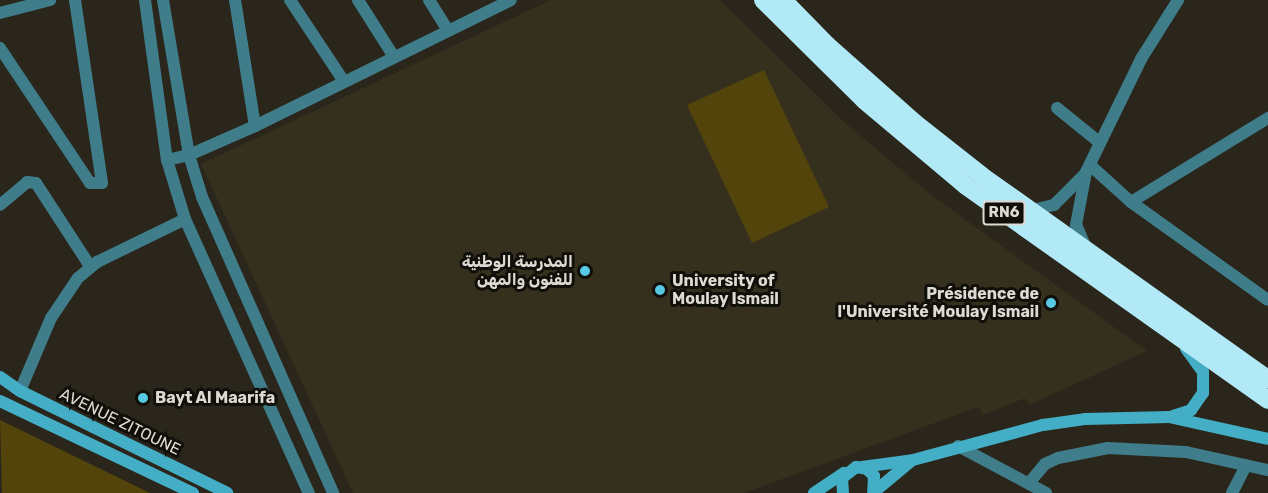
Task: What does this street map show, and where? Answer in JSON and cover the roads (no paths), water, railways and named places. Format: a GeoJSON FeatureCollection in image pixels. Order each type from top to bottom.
{"type":"FeatureCollection","features":[{"type":"Feature","properties":{"kind":"highway","name":"RN6"},"geometry":{"type":"LineString","coordinates":[[763,0],[864,100],[966,186],[1268,400]]}},
{"type":"Feature","properties":{"kind":"highway","name":"RN6"},"geometry":{"type":"LineString","coordinates":[[783,0],[874,90],[1032,210],[1268,379]]}},
{"type":"Feature","properties":{"kind":"street"},"geometry":{"type":"LineString","coordinates":[[0,13],[50,0]]}},
{"type":"Feature","properties":{"kind":"street"},"geometry":{"type":"LineString","coordinates":[[0,48],[90,183],[102,183],[75,0]]}},
{"type":"Feature","properties":{"kind":"street"},"geometry":{"type":"LineString","coordinates":[[145,0],[167,160],[185,219],[309,493]]}},
{"type":"Feature","properties":{"kind":"street"},"geometry":{"type":"LineString","coordinates":[[163,0],[189,155],[206,206],[333,493]]}},
{"type":"Feature","properties":{"kind":"street"},"geometry":{"type":"LineString","coordinates":[[235,0],[255,126]]}},
{"type":"Feature","properties":{"kind":"street"},"geometry":{"type":"LineString","coordinates":[[290,0],[343,80]]}},
{"type":"Feature","properties":{"kind":"street"},"geometry":{"type":"LineString","coordinates":[[358,0],[394,57]]}},
{"type":"Feature","properties":{"kind":"street"},"geometry":{"type":"LineString","coordinates":[[429,0],[448,30]]}},
{"type":"Feature","properties":{"kind":"street"},"geometry":{"type":"LineString","coordinates":[[167,160],[189,155],[255,126],[343,80],[511,0]]}},
{"type":"Feature","properties":{"kind":"street"},"geometry":{"type":"LineString","coordinates":[[1088,250],[1076,225],[1088,168],[1150,42],[1178,0]]}},
{"type":"Feature","properties":{"kind":"street"},"geometry":{"type":"LineString","coordinates":[[1057,108],[1100,142]]}},
{"type":"Feature","properties":{"kind":"street"},"geometry":{"type":"LineString","coordinates":[[1131,202],[1266,121]]}},
{"type":"Feature","properties":{"kind":"street"},"geometry":{"type":"LineString","coordinates":[[1032,210],[1054,205],[1088,168]]}},
{"type":"Feature","properties":{"kind":"street"},"geometry":{"type":"LineString","coordinates":[[1088,168],[1131,202],[1268,300]]}},
{"type":"Feature","properties":{"kind":"street"},"geometry":{"type":"LineString","coordinates":[[0,204],[27,182],[36,183],[90,266]]}},
{"type":"Feature","properties":{"kind":"street"},"geometry":{"type":"LineString","coordinates":[[20,391],[59,302],[90,266],[185,219]]}},
{"type":"Feature","properties":{"kind":"street"},"geometry":{"type":"LineString","coordinates":[[1169,417],[1191,410],[1199,402],[1205,382],[1196,360],[1171,332]]}},
{"type":"Feature","properties":{"kind":"street","name":"AVENUE ZITOUNE"},"geometry":{"type":"LineString","coordinates":[[0,376],[20,391],[227,493]]}},
{"type":"Feature","properties":{"kind":"street","name":"AVENUE ZITOUNE"},"geometry":{"type":"LineString","coordinates":[[0,401],[193,493]]}},
{"type":"Feature","properties":{"kind":"street"},"geometry":{"type":"LineString","coordinates":[[814,493],[845,472],[861,467],[913,460],[958,446],[1043,425],[1134,416],[1169,417],[1268,439]]}},
{"type":"Feature","properties":{"kind":"street"},"geometry":{"type":"LineString","coordinates":[[958,446],[1046,493]]}},
{"type":"Feature","properties":{"kind":"street"},"geometry":{"type":"LineString","coordinates":[[1029,483],[1046,464],[1058,458],[1108,448],[1186,452],[1268,470]]}},
{"type":"Feature","properties":{"kind":"street"},"geometry":{"type":"LineString","coordinates":[[874,492],[913,460]]}},
{"type":"Feature","properties":{"kind":"street"},"geometry":{"type":"LineString","coordinates":[[1232,493],[1246,465]]}},
{"type":"Feature","properties":{"kind":"street"},"geometry":{"type":"LineString","coordinates":[[861,467],[874,476],[874,492]]}},
{"type":"Feature","properties":{"kind":"street"},"geometry":{"type":"LineString","coordinates":[[843,493],[841,483],[845,472]]}},
{"type":"Feature","properties":{"kind":"place","name":"المدرسة الوطنية للفنون والمهن"},"geometry":{"type":"Point","coordinates":[585,271]}},
{"type":"Feature","properties":{"kind":"place","name":"University of Moulay Ismail"},"geometry":{"type":"Point","coordinates":[660,290]}},
{"type":"Feature","properties":{"kind":"place","name":"Présidence de l'Université Moulay Ismail"},"geometry":{"type":"Point","coordinates":[1051,303]}},
{"type":"Feature","properties":{"kind":"place","name":"Bayt Al Maarifa"},"geometry":{"type":"Point","coordinates":[143,398]}}]}
